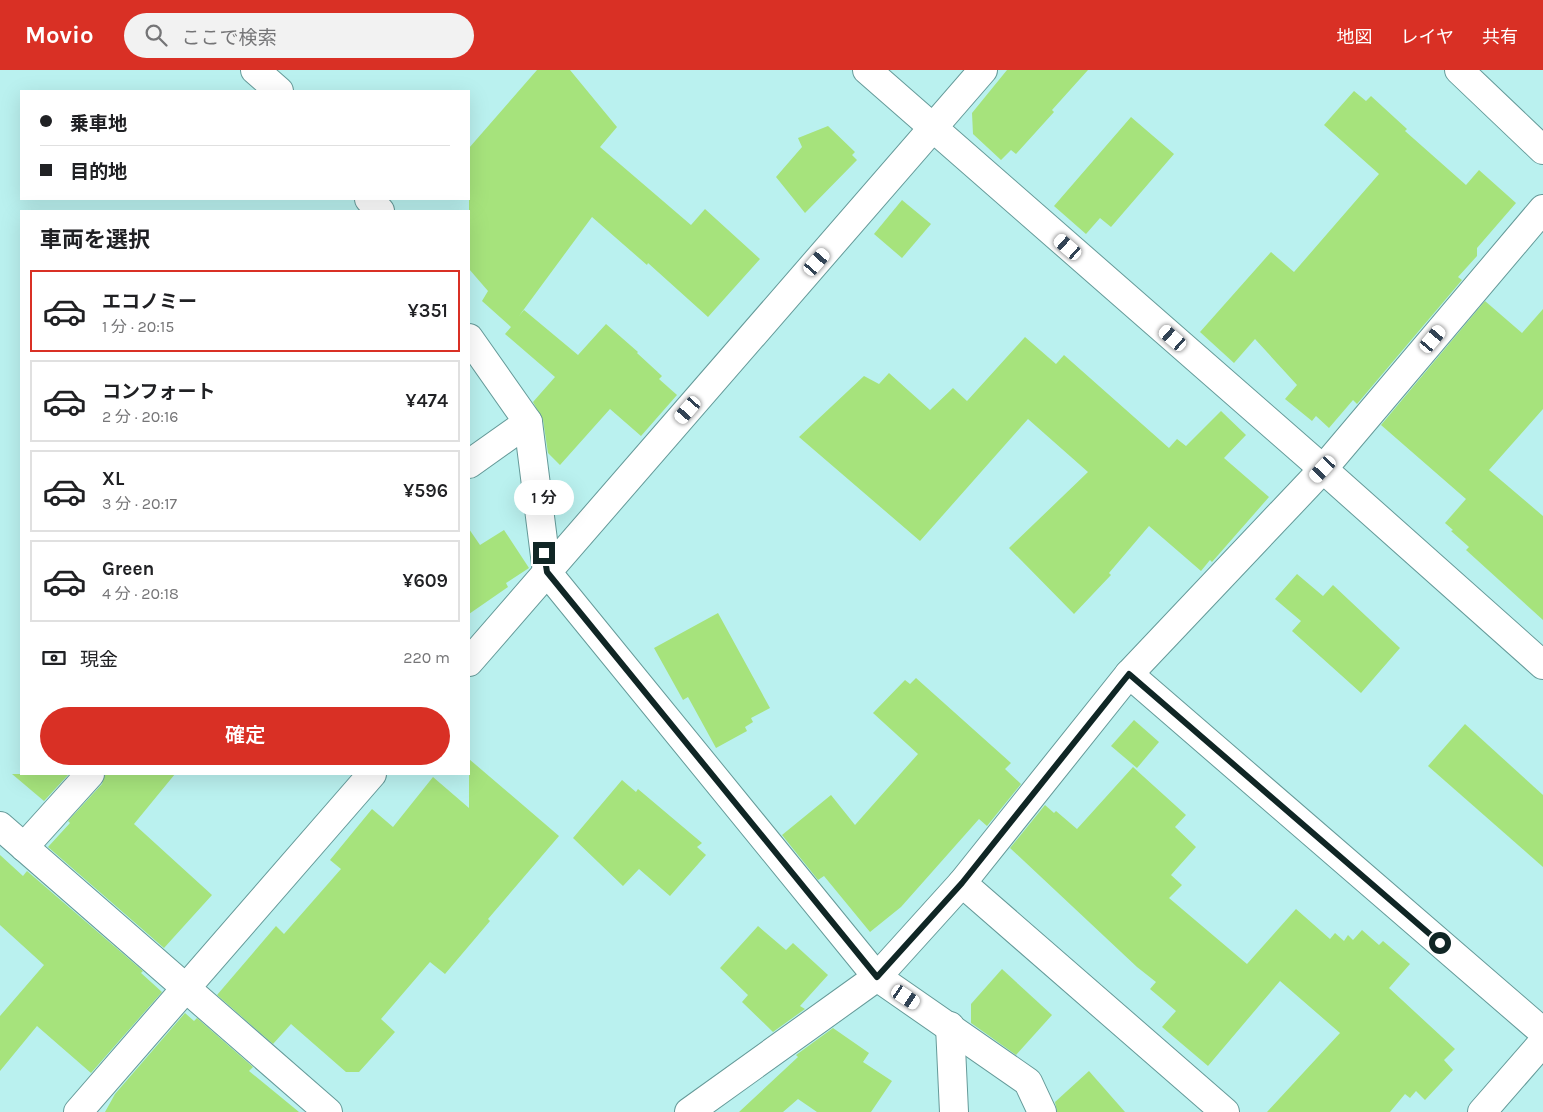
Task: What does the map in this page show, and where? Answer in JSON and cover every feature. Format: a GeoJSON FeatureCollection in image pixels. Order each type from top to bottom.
{"type":"FeatureCollection","features":[{"type":"Feature","properties":{"kind":"street"},"geometry":{"type":"LineString","coordinates":[[255,70],[278,90]]}},
{"type":"Feature","properties":{"kind":"street"},"geometry":{"type":"LineString","coordinates":[[867,70],[1323,469],[1543,665]]}},
{"type":"Feature","properties":{"kind":"street"},"geometry":{"type":"LineString","coordinates":[[470,661],[983,70]]}},
{"type":"Feature","properties":{"kind":"street"},"geometry":{"type":"LineString","coordinates":[[1459,70],[1543,150]]}},
{"type":"Feature","properties":{"kind":"street"},"geometry":{"type":"LineString","coordinates":[[370,200],[379,210]]}},
{"type":"Feature","properties":{"kind":"street"},"geometry":{"type":"LineString","coordinates":[[690,1112],[877,977],[962,883],[1129,674],[1323,469],[1543,209]]}},
{"type":"Feature","properties":{"kind":"street"},"geometry":{"type":"LineString","coordinates":[[470,339],[528,422],[547,572],[877,977],[1028,1082],[1042,1112]]}},
{"type":"Feature","properties":{"kind":"street"},"geometry":{"type":"LineString","coordinates":[[470,463],[528,422]]}},
{"type":"Feature","properties":{"kind":"street"},"geometry":{"type":"LineString","coordinates":[[1129,674],[1543,1032]]}},
{"type":"Feature","properties":{"kind":"street"},"geometry":{"type":"LineString","coordinates":[[24,847],[89,775]]}},
{"type":"Feature","properties":{"kind":"street"},"geometry":{"type":"LineString","coordinates":[[78,1112],[371,775]]}},
{"type":"Feature","properties":{"kind":"street"},"geometry":{"type":"LineString","coordinates":[[0,826],[328,1112]]}},
{"type":"Feature","properties":{"kind":"street"},"geometry":{"type":"LineString","coordinates":[[962,883],[1225,1112]]}},
{"type":"Feature","properties":{"kind":"street"},"geometry":{"type":"LineString","coordinates":[[950,1026],[954,1112]]}},
{"type":"Feature","properties":{"kind":"street"},"geometry":{"type":"LineString","coordinates":[[1482,1112],[1543,1042]]}},
{"type":"Feature","properties":{"kind":"building"},"geometry":{"type":"Polygon","coordinates":[[[537,70],[570,70],[617,127],[600,147],[691,225],[705,209],[760,259],[708,317],[648,263],[647,265],[592,217],[519,316],[524,310],[578,355],[606,324],[638,352],[662,376],[659,379],[677,395],[641,436],[610,409],[560,465],[548,453],[543,420],[533,402],[555,377],[505,334],[511,327],[482,301],[488,291],[470,270],[470,147],[537,70]]]}},
{"type":"Feature","properties":{"kind":"building"},"geometry":{"type":"Polygon","coordinates":[[[1007,70],[1088,70],[1052,110],[1054,112],[1016,154],[1011,150],[1001,160],[973,134],[972,113],[1007,70]]]}},
{"type":"Feature","properties":{"kind":"building"},"geometry":{"type":"Polygon","coordinates":[[[1354,91],[1366,101],[1371,96],[1407,129],[1405,131],[1466,185],[1479,170],[1516,203],[1477,248],[1477,256],[1458,277],[1462,280],[1357,404],[1353,400],[1329,428],[1316,416],[1312,421],[1285,399],[1297,385],[1255,339],[1234,363],[1200,332],[1271,252],[1294,272],[1379,174],[1324,125],[1354,91]]]}},
{"type":"Feature","properties":{"kind":"building"},"geometry":{"type":"Polygon","coordinates":[[[1131,117],[1174,154],[1111,227],[1100,218],[1086,234],[1054,206],[1131,117]]]}},
{"type":"Feature","properties":{"kind":"building"},"geometry":{"type":"Polygon","coordinates":[[[828,126],[855,152],[852,155],[857,160],[805,213],[776,177],[802,147],[798,138],[828,126]]]}},
{"type":"Feature","properties":{"kind":"building"},"geometry":{"type":"Polygon","coordinates":[[[902,200],[931,224],[902,258],[874,234],[902,200]]]}},
{"type":"Feature","properties":{"kind":"building"},"geometry":{"type":"Polygon","coordinates":[[[1485,301],[1522,333],[1543,309],[1543,409],[1489,470],[1543,516],[1543,620],[1466,550],[1469,547],[1445,523],[1466,499],[1381,425],[1485,301]]]}},
{"type":"Feature","properties":{"kind":"building"},"geometry":{"type":"Polygon","coordinates":[[[1025,337],[1056,364],[1064,355],[1169,448],[1177,439],[1186,446],[1221,411],[1246,435],[1224,458],[1269,497],[1212,562],[1210,560],[1201,571],[1149,526],[1109,573],[1111,575],[1074,614],[1009,548],[1088,472],[1028,419],[920,541],[799,437],[864,376],[879,384],[889,373],[930,410],[953,388],[967,401],[1025,337]]]}},
{"type":"Feature","properties":{"kind":"building"},"geometry":{"type":"Polygon","coordinates":[[[470,530],[480,545],[504,530],[529,568],[506,583],[508,587],[470,613],[470,530]]]}},
{"type":"Feature","properties":{"kind":"building"},"geometry":{"type":"Polygon","coordinates":[[[1297,574],[1323,596],[1333,585],[1400,648],[1361,693],[1292,631],[1301,621],[1275,599],[1297,574]]]}},
{"type":"Feature","properties":{"kind":"building"},"geometry":{"type":"Polygon","coordinates":[[[718,613],[770,708],[751,718],[753,722],[745,727],[747,731],[716,748],[688,697],[683,700],[654,648],[718,613]]]}},
{"type":"Feature","properties":{"kind":"building"},"geometry":{"type":"Polygon","coordinates":[[[916,678],[1011,763],[1005,769],[1021,784],[987,826],[979,819],[901,907],[870,932],[824,876],[818,880],[782,835],[831,795],[855,825],[918,754],[873,713],[905,680],[910,684],[916,678]]]}},
{"type":"Feature","properties":{"kind":"building"},"geometry":{"type":"Polygon","coordinates":[[[1134,720],[1159,742],[1137,768],[1111,746],[1134,720]]]}},
{"type":"Feature","properties":{"kind":"building"},"geometry":{"type":"Polygon","coordinates":[[[1465,724],[1543,795],[1543,867],[1428,766],[1465,724]]]}},
{"type":"Feature","properties":{"kind":"building"},"geometry":{"type":"Polygon","coordinates":[[[470,760],[559,836],[488,919],[490,921],[445,974],[430,962],[381,1019],[395,1032],[359,1072],[346,1072],[291,1024],[273,1044],[217,995],[276,926],[284,934],[341,869],[330,860],[372,809],[393,827],[433,777],[469,808],[470,760]]]}},
{"type":"Feature","properties":{"kind":"building"},"geometry":{"type":"Polygon","coordinates":[[[1133,767],[1186,815],[1175,827],[1196,847],[1171,875],[1182,885],[1169,898],[1247,964],[1296,909],[1330,939],[1335,933],[1344,941],[1348,935],[1353,940],[1362,930],[1379,945],[1383,941],[1410,964],[1389,988],[1455,1049],[1444,1060],[1453,1070],[1425,1100],[1416,1091],[1410,1098],[1405,1094],[1390,1112],[1267,1112],[1340,1033],[1280,981],[1208,1066],[1162,1027],[1176,1011],[1150,989],[1156,982],[1137,967],[1010,848],[1045,805],[1054,813],[1056,811],[1077,829],[1133,767]]]}},
{"type":"Feature","properties":{"kind":"building"},"geometry":{"type":"Polygon","coordinates":[[[12,774],[68,775],[44,801],[12,774]]]}},
{"type":"Feature","properties":{"kind":"building"},"geometry":{"type":"Polygon","coordinates":[[[105,775],[174,775],[134,824],[212,895],[164,948],[48,847],[70,823],[68,821],[102,784],[105,775]]]}},
{"type":"Feature","properties":{"kind":"building"},"geometry":{"type":"Polygon","coordinates":[[[622,780],[636,792],[638,789],[702,843],[697,847],[706,855],[670,896],[639,869],[623,886],[573,838],[622,780]]]}},
{"type":"Feature","properties":{"kind":"building"},"geometry":{"type":"Polygon","coordinates":[[[0,855],[23,876],[27,871],[143,971],[141,973],[162,992],[91,1073],[37,1026],[0,1071],[0,1016],[44,965],[0,925],[0,855]]]}},
{"type":"Feature","properties":{"kind":"building"},"geometry":{"type":"Polygon","coordinates":[[[758,926],[786,950],[793,943],[828,975],[800,1006],[805,1009],[773,1032],[742,1002],[748,995],[720,968],[758,926]]]}},
{"type":"Feature","properties":{"kind":"building"},"geometry":{"type":"Polygon","coordinates":[[[1002,969],[1052,1015],[1016,1055],[971,1023],[971,1004],[1002,969]]]}},
{"type":"Feature","properties":{"kind":"building"},"geometry":{"type":"Polygon","coordinates":[[[185,1013],[194,1021],[197,1018],[253,1067],[249,1071],[299,1112],[105,1112],[115,1094],[185,1013]]]}},
{"type":"Feature","properties":{"kind":"building"},"geometry":{"type":"Polygon","coordinates":[[[833,1028],[869,1053],[863,1062],[892,1081],[871,1112],[817,1112],[798,1099],[783,1112],[739,1112],[798,1057],[796,1055],[833,1028]]]}},
{"type":"Feature","properties":{"kind":"building"},"geometry":{"type":"Polygon","coordinates":[[[1089,1071],[1125,1112],[1057,1112],[1055,1102],[1089,1071]]]}},
{"type":"Feature","properties":{"kind":"route"},"geometry":{"type":"LineString","coordinates":[[544,553],[547,572],[877,977],[962,883],[1129,674],[1440,943]]}}]}
